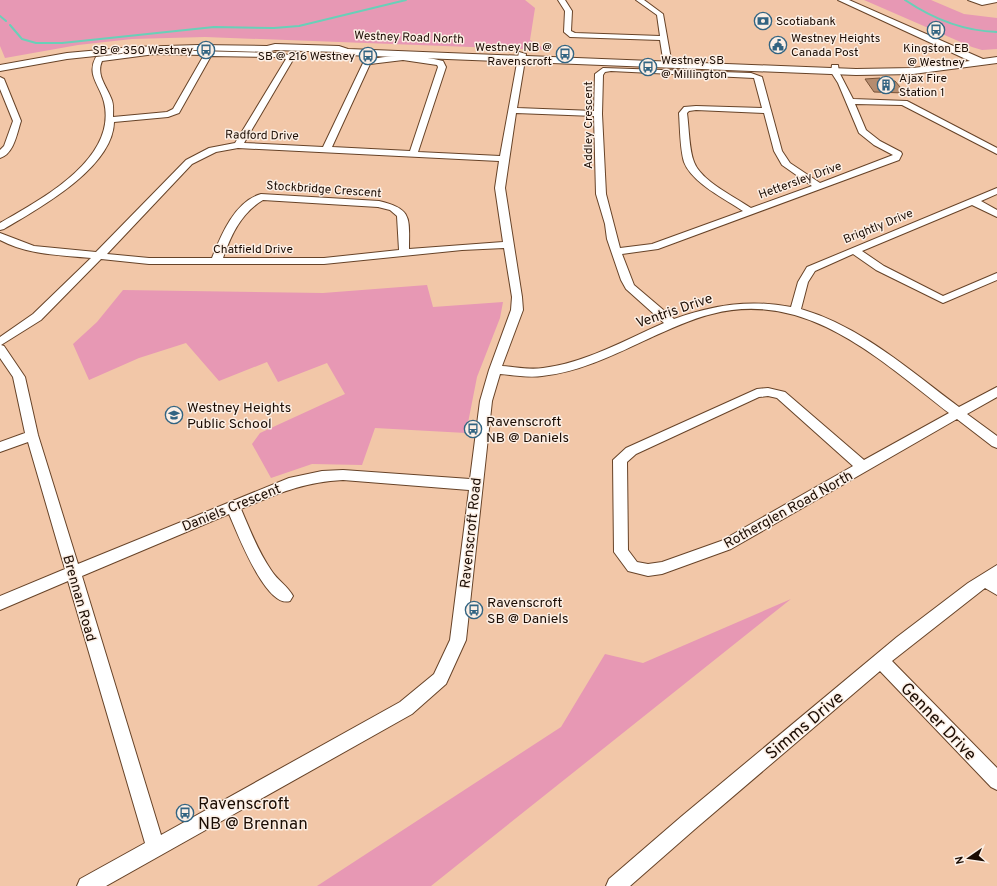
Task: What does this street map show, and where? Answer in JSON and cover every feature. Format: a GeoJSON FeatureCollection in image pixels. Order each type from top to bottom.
{"type":"FeatureCollection","features":[{"type":"Feature","properties":{"kind":"main road"},"geometry":{"type":"LineString","coordinates":[[842,0],[971,57],[996,61]]}},
{"type":"Feature","properties":{"kind":"main road"},"geometry":{"type":"LineString","coordinates":[[858,0],[983,59]]}},
{"type":"Feature","properties":{"kind":"main road"},"geometry":{"type":"LineString","coordinates":[[928,38],[949,56],[947,59],[940,62]]}},
{"type":"Feature","properties":{"kind":"main road","name":"Westney Road North"},"geometry":{"type":"LineString","coordinates":[[0,63],[77,49],[134,44],[218,42],[270,44],[275,47]]}},
{"type":"Feature","properties":{"kind":"main road","name":"Westney Road North"},"geometry":{"type":"LineString","coordinates":[[0,68],[49,58],[141,48],[204,46],[267,49],[275,47],[339,49],[347,52],[835,69],[905,66],[971,57]]}},
{"type":"Feature","properties":{"kind":"main road","name":"Westney Road North"},"geometry":{"type":"LineString","coordinates":[[835,69],[856,72],[913,71],[983,59],[996,61]]}},
{"type":"Feature","properties":{"kind":"street"},"geometry":{"type":"LineString","coordinates":[[561,0],[567,5],[570,11],[567,29],[568,32],[573,35],[663,38]]}},
{"type":"Feature","properties":{"kind":"street"},"geometry":{"type":"LineString","coordinates":[[639,0],[660,14],[667,63]]}},
{"type":"Feature","properties":{"kind":"street"},"geometry":{"type":"LineString","coordinates":[[971,0],[985,2],[996,0]]}},
{"type":"Feature","properties":{"kind":"street"},"geometry":{"type":"LineString","coordinates":[[0,227],[39,204],[67,184],[93,159],[104,142],[111,120],[109,102],[96,77],[96,64],[99,59],[155,52],[279,55],[290,58],[238,145]]}},
{"type":"Feature","properties":{"kind":"street"},"geometry":{"type":"LineString","coordinates":[[111,120],[168,114],[176,111],[209,53]]}},
{"type":"Feature","properties":{"kind":"street","name":"Ravenscroft Road"},"geometry":{"type":"LineString","coordinates":[[87,886],[156,849],[406,708],[440,679],[458,640],[486,401],[494,370],[517,310],[516,291],[500,188],[522,57]]}},
{"type":"Feature","properties":{"kind":"street"},"geometry":{"type":"LineString","coordinates":[[326,150],[367,63],[380,58],[431,60],[440,63],[442,67],[413,154]]}},
{"type":"Feature","properties":{"kind":"street","name":"Addley Crescent"},"geometry":{"type":"LineString","coordinates":[[672,324],[630,287],[626,280],[601,194],[598,114],[599,74],[603,70],[611,69],[758,76],[778,151],[787,165],[818,186]]}},
{"type":"Feature","properties":{"kind":"street","name":"Hettersley Drive"},"geometry":{"type":"LineString","coordinates":[[617,252],[654,247],[896,158],[898,154],[877,143],[862,131],[842,82],[835,69]]}},
{"type":"Feature","properties":{"kind":"street"},"geometry":{"type":"LineString","coordinates":[[842,82],[845,76],[856,72]]}},
{"type":"Feature","properties":{"kind":"street"},"geometry":{"type":"LineString","coordinates":[[0,79],[17,121],[8,147],[0,155]]}},
{"type":"Feature","properties":{"kind":"street"},"geometry":{"type":"LineString","coordinates":[[850,101],[904,103],[997,151]]}},
{"type":"Feature","properties":{"kind":"street"},"geometry":{"type":"LineString","coordinates":[[749,211],[700,176],[692,168],[689,162],[683,113],[687,109],[696,108],[768,111]]}},
{"type":"Feature","properties":{"kind":"street"},"geometry":{"type":"LineString","coordinates":[[513,110],[598,114]]}},
{"type":"Feature","properties":{"kind":"street","name":"Radford Drive"},"geometry":{"type":"LineString","coordinates":[[0,342],[37,317],[189,162],[203,152],[216,148],[238,145],[504,159]]}},
{"type":"Feature","properties":{"kind":"street","name":"Brightly Drive"},"geometry":{"type":"LineString","coordinates":[[795,311],[803,282],[811,269],[997,191]]}},
{"type":"Feature","properties":{"kind":"street","name":"Stockbridge Crescent"},"geometry":{"type":"LineString","coordinates":[[216,262],[228,231],[251,202],[261,197],[379,204],[392,208],[402,215],[404,225],[404,253]]}},
{"type":"Feature","properties":{"kind":"street"},"geometry":{"type":"LineString","coordinates":[[973,201],[997,214]]}},
{"type":"Feature","properties":{"kind":"street","name":"Chatfield Drive"},"geometry":{"type":"LineString","coordinates":[[0,236],[13,243],[33,249],[149,261],[324,261],[508,245]]}},
{"type":"Feature","properties":{"kind":"street"},"geometry":{"type":"LineString","coordinates":[[854,250],[880,268],[943,300],[957,296],[997,276]]}},
{"type":"Feature","properties":{"kind":"street","name":"Ventris Drive"},"geometry":{"type":"LineString","coordinates":[[494,370],[541,372],[558,370],[575,365],[672,324],[712,310],[735,307],[769,308],[795,311],[824,320],[845,330],[868,345],[997,443]]}},
{"type":"Feature","properties":{"kind":"street","name":"Brennan Road"},"geometry":{"type":"LineString","coordinates":[[0,349],[19,377],[32,435],[156,849]]}},
{"type":"Feature","properties":{"kind":"street","name":"Rotherglen Road North"},"geometry":{"type":"LineString","coordinates":[[863,467],[781,395],[768,392],[757,394],[631,451],[620,460],[621,552],[633,567],[648,570],[662,568],[726,545],[997,391]]}},
{"type":"Feature","properties":{"kind":"street"},"geometry":{"type":"LineString","coordinates":[[0,447],[32,435]]}},
{"type":"Feature","properties":{"kind":"street","name":"Daniels Crescent"},"geometry":{"type":"LineString","coordinates":[[0,603],[289,483],[322,476],[343,475],[475,485]]}},
{"type":"Feature","properties":{"kind":"street"},"geometry":{"type":"LineString","coordinates":[[233,507],[253,553],[266,576],[285,596]]}},
{"type":"Feature","properties":{"kind":"street"},"geometry":{"type":"LineString","coordinates":[[991,575],[997,590]]}},
{"type":"Feature","properties":{"kind":"street","name":"Simms Drive"},"geometry":{"type":"LineString","coordinates":[[616,886],[663,844],[881,661],[957,599],[991,575]]}},
{"type":"Feature","properties":{"kind":"street","name":"Genner Drive"},"geometry":{"type":"LineString","coordinates":[[881,661],[997,780]]}},
{"type":"Feature","properties":{"kind":"shaded area"},"geometry":{"type":"Polygon","coordinates":[[[0,0],[525,0],[535,8],[530,40],[547,50],[205,37],[132,39],[78,45],[5,58],[0,46],[0,0]]]}},
{"type":"Feature","properties":{"kind":"shaded area"},"geometry":{"type":"Polygon","coordinates":[[[864,0],[931,0],[964,14],[997,18],[997,49],[982,50],[972,47],[864,0]]]}},
{"type":"Feature","properties":{"kind":"shaded area"},"geometry":{"type":"Polygon","coordinates":[[[427,285],[433,307],[503,302],[500,318],[477,377],[466,433],[375,428],[362,465],[312,464],[271,478],[252,444],[260,433],[345,394],[327,363],[278,382],[267,362],[219,381],[186,343],[139,358],[89,380],[73,344],[97,322],[123,290],[323,293],[427,285]]]}},
{"type":"Feature","properties":{"kind":"shaded area"},"geometry":{"type":"Polygon","coordinates":[[[791,599],[431,886],[317,886],[561,727],[605,654],[643,663],[791,599]]]}},
{"type":"Feature","properties":{"kind":"building","name":"Ajax Fire Station 1"},"geometry":{"type":"Polygon","coordinates":[[[880,78],[882,81],[895,81],[905,93],[874,92],[865,79],[880,78]]]}},
{"type":"Feature","properties":{"kind":"waterway"},"geometry":{"type":"LineString","coordinates":[[10,25],[22,39],[36,43],[62,43],[214,27],[274,28],[299,26],[406,0]]}},
{"type":"Feature","properties":{"kind":"waterway"},"geometry":{"type":"LineString","coordinates":[[905,0],[926,13],[949,23],[972,29],[997,32]]}},
{"type":"Feature","properties":{"kind":"waterway"},"geometry":{"type":"LineString","coordinates":[[0,16],[6,21]]}},
{"type":"Feature","properties":{"kind":"place","name":"Scotiabank"},"geometry":{"type":"Point","coordinates":[763,21]}},
{"type":"Feature","properties":{"kind":"place","name":"Kingston EB @ Westney"},"geometry":{"type":"Point","coordinates":[936,30]}},
{"type":"Feature","properties":{"kind":"place","name":"Westney Heights Canada Post"},"geometry":{"type":"Point","coordinates":[778,45]}},
{"type":"Feature","properties":{"kind":"place","name":"SB @ 350 Westney"},"geometry":{"type":"Point","coordinates":[206,50]}},
{"type":"Feature","properties":{"kind":"place","name":"Westney NB @ Ravenscroft"},"geometry":{"type":"Point","coordinates":[565,54]}},
{"type":"Feature","properties":{"kind":"place","name":"SB @ 216 Westney"},"geometry":{"type":"Point","coordinates":[368,56]}},
{"type":"Feature","properties":{"kind":"place","name":"Westney SB @ Millington"},"geometry":{"type":"Point","coordinates":[648,67]}},
{"type":"Feature","properties":{"kind":"place","name":"Ajax Fire Station 1"},"geometry":{"type":"Point","coordinates":[886,85]}},
{"type":"Feature","properties":{"kind":"place","name":"Westney Heights Public School"},"geometry":{"type":"Point","coordinates":[174,415]}},
{"type":"Feature","properties":{"kind":"place","name":"Ravenscroft NB @ Daniels"},"geometry":{"type":"Point","coordinates":[473,429]}},
{"type":"Feature","properties":{"kind":"place","name":"Ravenscroft SB @ Daniels"},"geometry":{"type":"Point","coordinates":[474,610]}},
{"type":"Feature","properties":{"kind":"place","name":"Ravenscroft NB @ Brennan"},"geometry":{"type":"Point","coordinates":[185,813]}}]}
